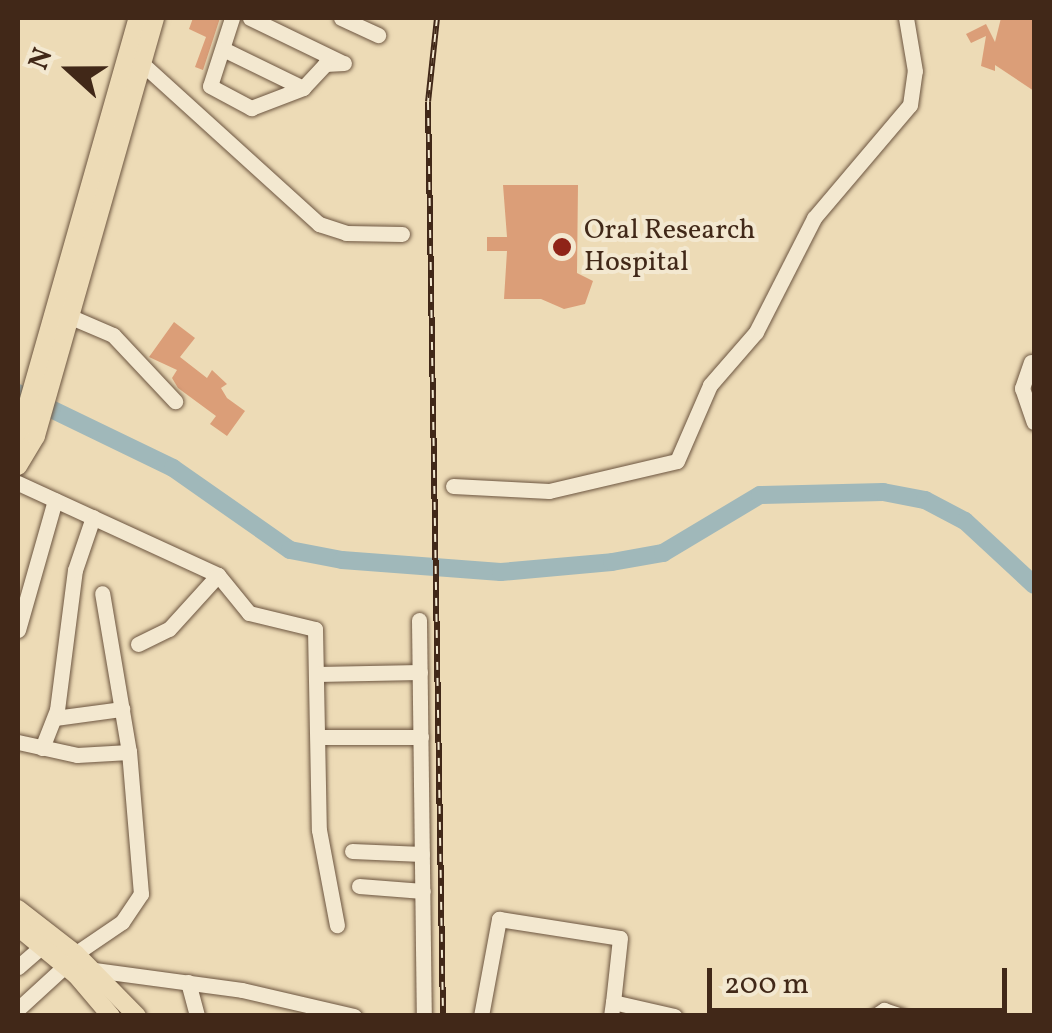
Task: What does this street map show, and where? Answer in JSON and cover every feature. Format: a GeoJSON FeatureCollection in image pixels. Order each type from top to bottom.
{"type":"FeatureCollection","features":[{"type":"Feature","properties":{"kind":"main road"},"geometry":{"type":"LineString","coordinates":[[56,340],[71,317],[135,58],[138,18]]}},
{"type":"Feature","properties":{"kind":"main road"},"geometry":{"type":"LineString","coordinates":[[18,466],[135,58],[155,18]]}},
{"type":"Feature","properties":{"kind":"main road"},"geometry":{"type":"LineString","coordinates":[[18,909],[73,965],[137,1016]]}},
{"type":"Feature","properties":{"kind":"main road"},"geometry":{"type":"LineString","coordinates":[[18,927],[73,965],[111,1016]]}},
{"type":"Feature","properties":{"kind":"street"},"geometry":{"type":"LineString","coordinates":[[232,18],[210,86],[251,108],[303,88],[325,64],[344,63],[250,18]]}},
{"type":"Feature","properties":{"kind":"street"},"geometry":{"type":"LineString","coordinates":[[341,18],[378,35]]}},
{"type":"Feature","properties":{"kind":"street"},"geometry":{"type":"LineString","coordinates":[[452,486],[549,491],[677,461],[713,378],[756,332],[814,218],[910,105],[915,71],[906,18]]}},
{"type":"Feature","properties":{"kind":"street"},"geometry":{"type":"LineString","coordinates":[[223,48],[303,88]]}},
{"type":"Feature","properties":{"kind":"street"},"geometry":{"type":"LineString","coordinates":[[135,58],[319,224],[346,233],[402,234]]}},
{"type":"Feature","properties":{"kind":"street"},"geometry":{"type":"LineString","coordinates":[[71,317],[113,335],[175,400]]}},
{"type":"Feature","properties":{"kind":"street"},"geometry":{"type":"LineString","coordinates":[[1031,362],[1022,388],[1034,422]]}},
{"type":"Feature","properties":{"kind":"street"},"geometry":{"type":"LineString","coordinates":[[18,483],[218,574],[249,613],[315,629],[319,830],[337,925]]}},
{"type":"Feature","properties":{"kind":"street"},"geometry":{"type":"LineString","coordinates":[[18,630],[23,579],[55,500]]}},
{"type":"Feature","properties":{"kind":"street"},"geometry":{"type":"LineString","coordinates":[[42,748],[56,718],[75,570],[92,517]]}},
{"type":"Feature","properties":{"kind":"street"},"geometry":{"type":"LineString","coordinates":[[138,644],[169,629],[218,574]]}},
{"type":"Feature","properties":{"kind":"street"},"geometry":{"type":"LineString","coordinates":[[18,1009],[122,922],[141,894],[130,752],[102,593]]}},
{"type":"Feature","properties":{"kind":"street"},"geometry":{"type":"LineString","coordinates":[[419,620],[424,1016]]}},
{"type":"Feature","properties":{"kind":"street"},"geometry":{"type":"LineString","coordinates":[[317,674],[420,672]]}},
{"type":"Feature","properties":{"kind":"street"},"geometry":{"type":"LineString","coordinates":[[56,718],[122,709]]}},
{"type":"Feature","properties":{"kind":"street"},"geometry":{"type":"LineString","coordinates":[[318,737],[421,737]]}},
{"type":"Feature","properties":{"kind":"street"},"geometry":{"type":"LineString","coordinates":[[18,742],[86,756],[130,752]]}},
{"type":"Feature","properties":{"kind":"street"},"geometry":{"type":"LineString","coordinates":[[352,851],[422,854]]}},
{"type":"Feature","properties":{"kind":"street"},"geometry":{"type":"LineString","coordinates":[[359,886],[423,891]]}},
{"type":"Feature","properties":{"kind":"street"},"geometry":{"type":"LineString","coordinates":[[482,1016],[499,919],[620,938],[612,1009],[674,1016]]}},
{"type":"Feature","properties":{"kind":"street"},"geometry":{"type":"LineString","coordinates":[[18,967],[42,946]]}},
{"type":"Feature","properties":{"kind":"street"},"geometry":{"type":"LineString","coordinates":[[73,965],[188,982],[354,1016]]}},
{"type":"Feature","properties":{"kind":"street"},"geometry":{"type":"LineString","coordinates":[[188,982],[197,1016]]}},
{"type":"Feature","properties":{"kind":"street"},"geometry":{"type":"LineString","coordinates":[[875,1016],[901,1016]]}},
{"type":"Feature","properties":{"kind":"building"},"geometry":{"type":"Polygon","coordinates":[[[193,18],[220,18],[203,70],[195,67],[206,37],[189,29],[193,18]]]}},
{"type":"Feature","properties":{"kind":"building"},"geometry":{"type":"Polygon","coordinates":[[[1001,18],[1034,18],[1034,91],[995,65],[995,71],[981,66],[986,36],[971,43],[966,34],[986,24],[995,42],[1001,18]]]}},
{"type":"Feature","properties":{"kind":"building"},"geometry":{"type":"Polygon","coordinates":[[[503,185],[578,185],[577,273],[593,281],[585,304],[564,309],[541,299],[504,299],[507,251],[487,251],[487,237],[507,237],[503,185]]]}},
{"type":"Feature","properties":{"kind":"building"},"geometry":{"type":"Polygon","coordinates":[[[174,322],[195,338],[180,357],[207,378],[212,370],[227,384],[221,388],[227,398],[245,411],[227,436],[210,424],[216,416],[178,388],[172,378],[177,370],[149,357],[174,322]]]}},
{"type":"Feature","properties":{"kind":"waterway"},"geometry":{"type":"LineString","coordinates":[[18,393],[173,468],[290,550],[342,560],[501,572],[612,562],[663,553],[760,495],[883,492],[925,500],[965,521],[1034,585]]}},
{"type":"Feature","properties":{"kind":"railway"},"geometry":{"type":"LineString","coordinates":[[437,18],[428,102],[443,1016]]}},
{"type":"Feature","properties":{"kind":"place","name":"Oral Research Hospital"},"geometry":{"type":"Point","coordinates":[562,247]}}]}
